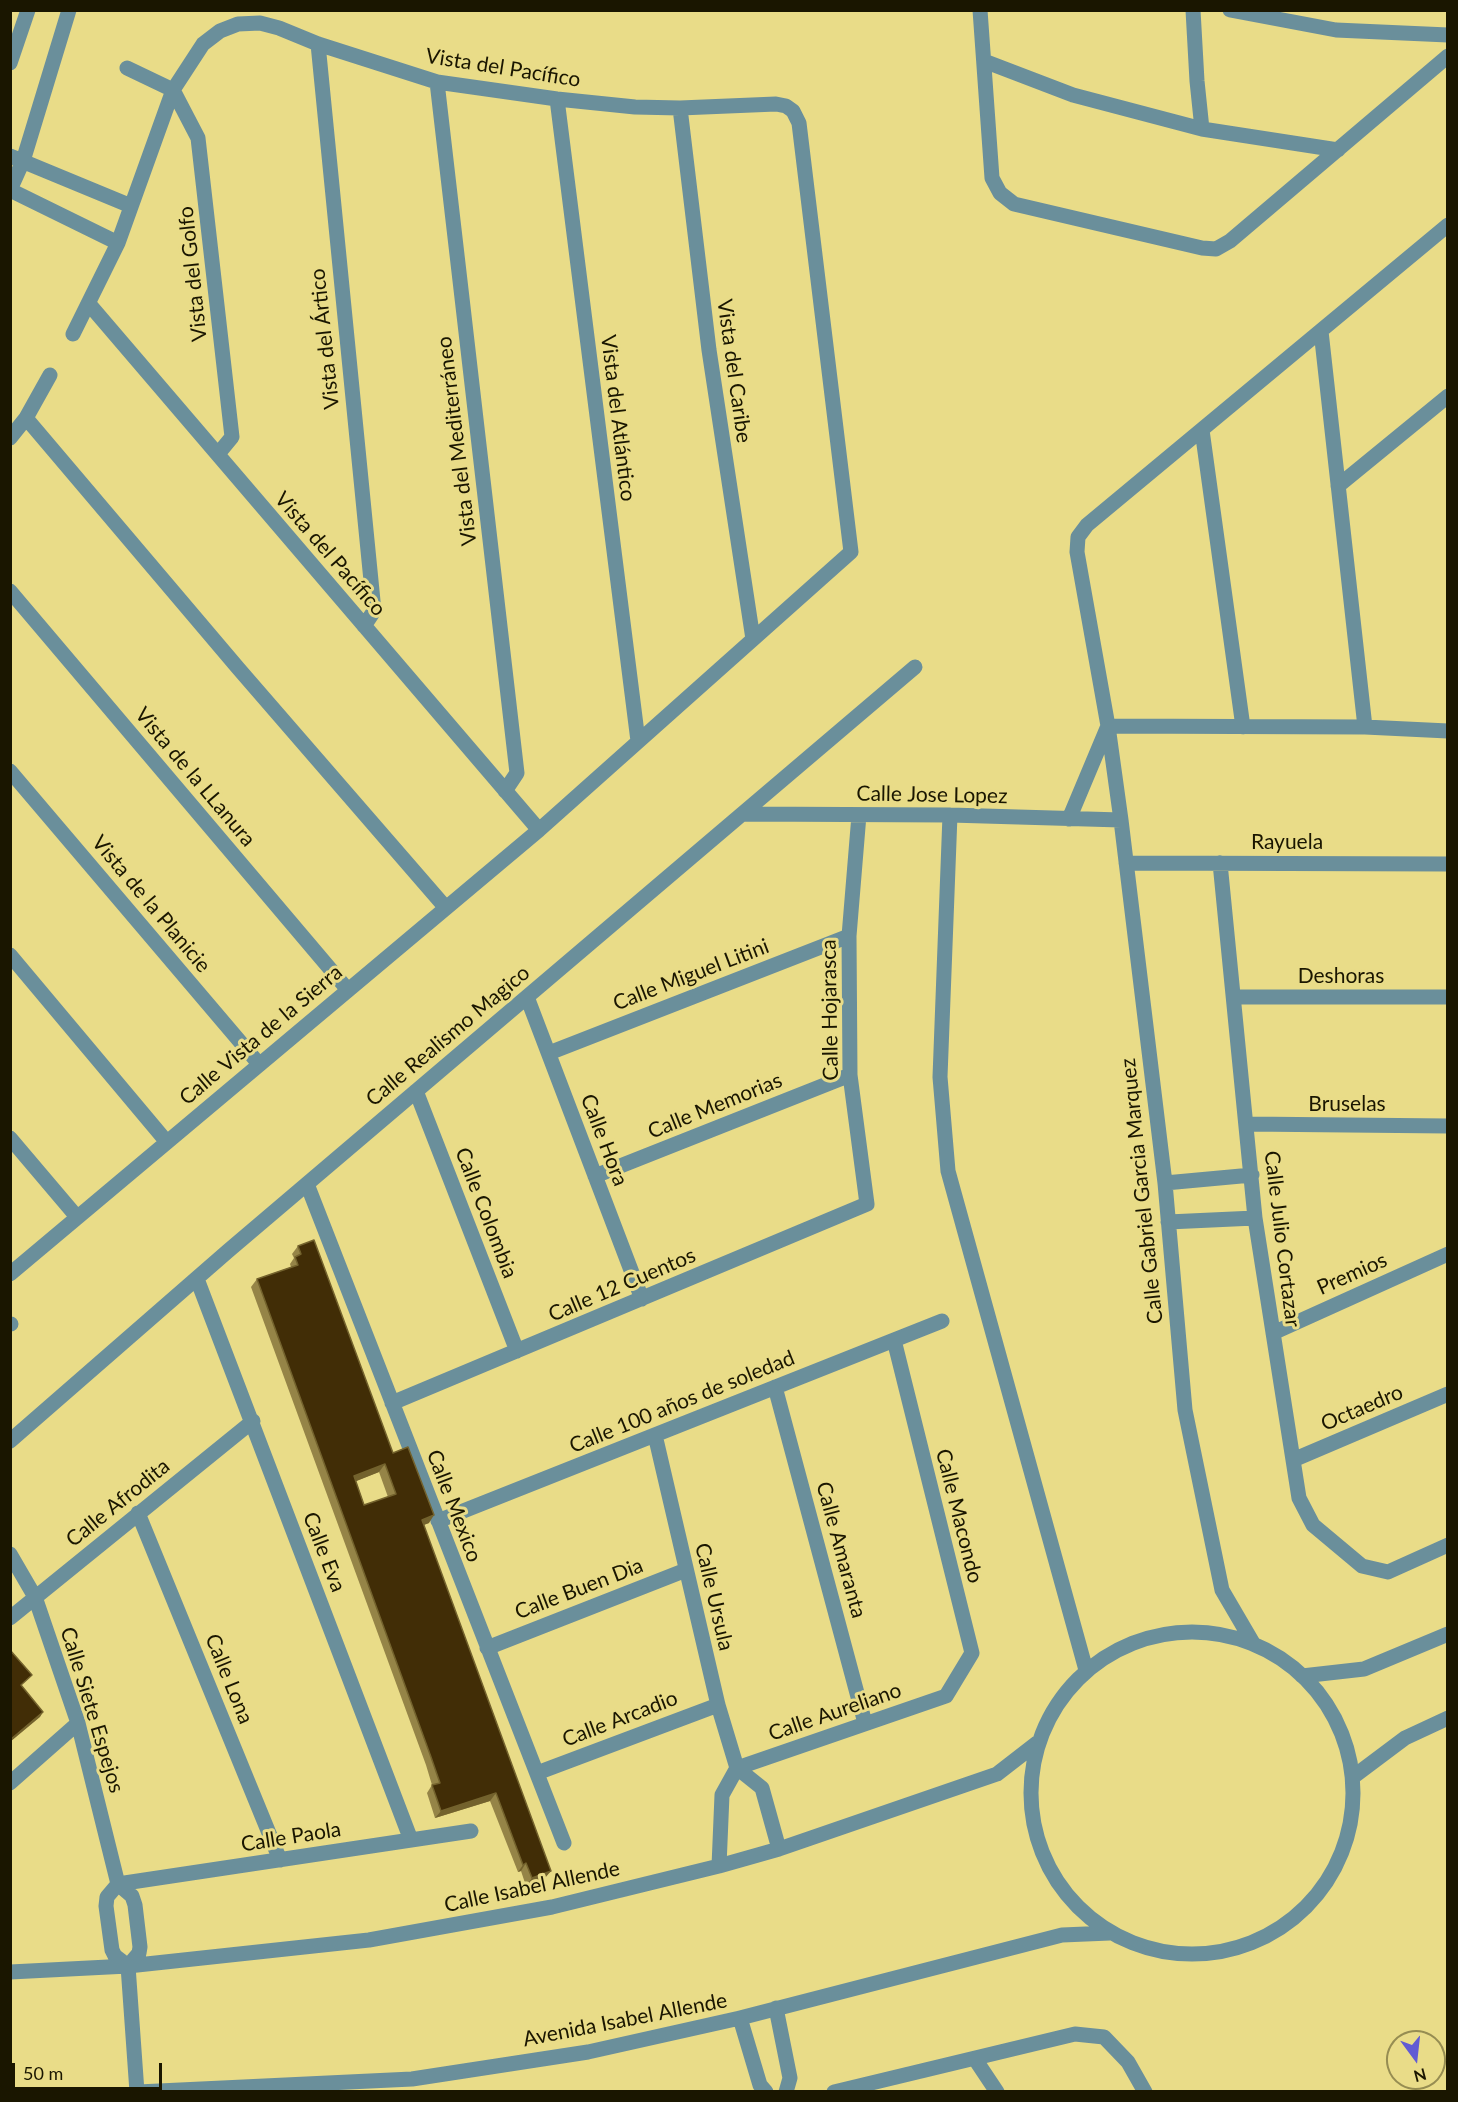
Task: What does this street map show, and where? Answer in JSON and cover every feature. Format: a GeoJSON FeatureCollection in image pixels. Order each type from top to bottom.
{"type":"FeatureCollection","features":[{"type":"Feature","properties":{"kind":"street"},"geometry":{"type":"LineString","coordinates":[[69,10],[17,159],[11,190],[118,243]]}},
{"type":"Feature","properties":{"kind":"street"},"geometry":{"type":"LineString","coordinates":[[980,10],[992,178],[1000,193],[1014,204],[1202,248],[1216,249],[1230,241],[1448,56]]}},
{"type":"Feature","properties":{"kind":"street"},"geometry":{"type":"LineString","coordinates":[[1193,10],[1202,129]]}},
{"type":"Feature","properties":{"kind":"street"},"geometry":{"type":"LineString","coordinates":[[1230,10],[1336,30],[1448,35]]}},
{"type":"Feature","properties":{"kind":"street"},"geometry":{"type":"LineString","coordinates":[[10,63],[23,13]]}},
{"type":"Feature","properties":{"kind":"street","name":"Vista del Pacífico"},"geometry":{"type":"LineString","coordinates":[[73,334],[118,243],[173,90],[202,44],[220,30],[238,24],[260,24],[279,28],[318,44],[437,82],[557,99],[635,107],[680,108],[776,104],[786,106],[793,111],[799,123]]}},
{"type":"Feature","properties":{"kind":"street","name":"Vista del Ártico"},"geometry":{"type":"LineString","coordinates":[[318,44],[374,611],[364,626]]}},
{"type":"Feature","properties":{"kind":"street"},"geometry":{"type":"LineString","coordinates":[[984,61],[1073,95],[1202,129],[1338,150]]}},
{"type":"Feature","properties":{"kind":"street"},"geometry":{"type":"LineString","coordinates":[[127,68],[173,90]]}},
{"type":"Feature","properties":{"kind":"street","name":"Vista del Mediterráneo"},"geometry":{"type":"LineString","coordinates":[[437,82],[518,773],[505,791]]}},
{"type":"Feature","properties":{"kind":"street","name":"Vista del Golfo"},"geometry":{"type":"LineString","coordinates":[[173,90],[198,138],[232,437],[218,454]]}},
{"type":"Feature","properties":{"kind":"street","name":"Vista del Atlántico"},"geometry":{"type":"LineString","coordinates":[[557,99],[638,741]]}},
{"type":"Feature","properties":{"kind":"street","name":"Vista del Caribe"},"geometry":{"type":"LineString","coordinates":[[680,108],[709,350],[753,639]]}},
{"type":"Feature","properties":{"kind":"street","name":"Calle Vista de la Sierra"},"geometry":{"type":"LineString","coordinates":[[10,1274],[539,830],[851,552],[799,123]]}},
{"type":"Feature","properties":{"kind":"street"},"geometry":{"type":"LineString","coordinates":[[17,159],[131,207]]}},
{"type":"Feature","properties":{"kind":"street"},"geometry":{"type":"LineString","coordinates":[[1243,727],[1202,430],[1448,225]]}},
{"type":"Feature","properties":{"kind":"street","name":"Vista del Pacífico"},"geometry":{"type":"LineString","coordinates":[[89,304],[539,830]]}},
{"type":"Feature","properties":{"kind":"street"},"geometry":{"type":"LineString","coordinates":[[1321,331],[1365,727]]}},
{"type":"Feature","properties":{"kind":"street"},"geometry":{"type":"LineString","coordinates":[[10,438],[26,418],[50,375]]}},
{"type":"Feature","properties":{"kind":"street"},"geometry":{"type":"LineString","coordinates":[[1338,486],[1448,396]]}},
{"type":"Feature","properties":{"kind":"street"},"geometry":{"type":"LineString","coordinates":[[26,418],[446,908]]}},
{"type":"Feature","properties":{"kind":"street","name":"Calle Gabriel Garcia Marquez"},"geometry":{"type":"LineString","coordinates":[[1202,430],[1087,525],[1078,537],[1077,552],[1108,726],[1121,820],[1165,1183],[1185,1410],[1222,1590],[1253,1643]]}},
{"type":"Feature","properties":{"kind":"street","name":"Vista de la LLanura"},"geometry":{"type":"LineString","coordinates":[[10,591],[348,990]]}},
{"type":"Feature","properties":{"kind":"street","name":"Calle Realismo Magico"},"geometry":{"type":"LineString","coordinates":[[10,1441],[307,1184],[915,667]]}},
{"type":"Feature","properties":{"kind":"street"},"geometry":{"type":"LineString","coordinates":[[1069,819],[1108,726],[1365,727],[1448,731]]}},
{"type":"Feature","properties":{"kind":"street","name":"Vista de la Planicie"},"geometry":{"type":"LineString","coordinates":[[10,771],[259,1064]]}},
{"type":"Feature","properties":{"kind":"street","name":"Calle Jose Lopez"},"geometry":{"type":"LineString","coordinates":[[742,814],[950,815],[1121,820]]}},
{"type":"Feature","properties":{"kind":"street","name":"Calle Hojarasca"},"geometry":{"type":"LineString","coordinates":[[859,815],[849,936],[850,1075],[867,1204]]}},
{"type":"Feature","properties":{"kind":"street"},"geometry":{"type":"LineString","coordinates":[[950,815],[940,1077],[948,1171],[1086,1670]]}},
{"type":"Feature","properties":{"kind":"street","name":"Rayuela"},"geometry":{"type":"LineString","coordinates":[[1126,863],[1448,864]]}},
{"type":"Feature","properties":{"kind":"street","name":"Calle Julio Cortazar"},"geometry":{"type":"LineString","coordinates":[[1220,863],[1255,1218],[1299,1498],[1312,1525],[1362,1566],[1389,1572],[1448,1545]]}},
{"type":"Feature","properties":{"kind":"street","name":"Calle Miguel Litini"},"geometry":{"type":"LineString","coordinates":[[549,1053],[849,936]]}},
{"type":"Feature","properties":{"kind":"street"},"geometry":{"type":"LineString","coordinates":[[10,955],[166,1141]]}},
{"type":"Feature","properties":{"kind":"street","name":"Calle Hora"},"geometry":{"type":"LineString","coordinates":[[527,997],[642,1299]]}},
{"type":"Feature","properties":{"kind":"street","name":"Deshoras"},"geometry":{"type":"LineString","coordinates":[[1234,997],[1448,997]]}},
{"type":"Feature","properties":{"kind":"street","name":"Calle Memorias"},"geometry":{"type":"LineString","coordinates":[[595,1176],[850,1075]]}},
{"type":"Feature","properties":{"kind":"street","name":"Calle Colombia"},"geometry":{"type":"LineString","coordinates":[[416,1091],[517,1351]]}},
{"type":"Feature","properties":{"kind":"street","name":"Bruselas"},"geometry":{"type":"LineString","coordinates":[[1247,1124],[1448,1126]]}},
{"type":"Feature","properties":{"kind":"street"},"geometry":{"type":"LineString","coordinates":[[10,1138],[77,1218]]}},
{"type":"Feature","properties":{"kind":"street"},"geometry":{"type":"LineString","coordinates":[[1165,1183],[1252,1175]]}},
{"type":"Feature","properties":{"kind":"street","name":"Calle Mexico"},"geometry":{"type":"LineString","coordinates":[[307,1184],[564,1843]]}},
{"type":"Feature","properties":{"kind":"street","name":"Calle 12 Cuentos"},"geometry":{"type":"LineString","coordinates":[[392,1403],[867,1204]]}},
{"type":"Feature","properties":{"kind":"street"},"geometry":{"type":"LineString","coordinates":[[1168,1222],[1255,1218]]}},
{"type":"Feature","properties":{"kind":"street","name":"Premios"},"geometry":{"type":"LineString","coordinates":[[1273,1333],[1448,1254]]}},
{"type":"Feature","properties":{"kind":"street","name":"Calle Eva"},"geometry":{"type":"LineString","coordinates":[[197,1279],[411,1840]]}},
{"type":"Feature","properties":{"kind":"street","name":"Calle 100 años de soledad"},"geometry":{"type":"LineString","coordinates":[[438,1521],[942,1321]]}},
{"type":"Feature","properties":{"kind":"street","name":"Calle Macondo"},"geometry":{"type":"LineString","coordinates":[[894,1340],[972,1653],[946,1696]]}},
{"type":"Feature","properties":{"kind":"street","name":"Calle Amaranta"},"geometry":{"type":"LineString","coordinates":[[775,1387],[866,1723]]}},
{"type":"Feature","properties":{"kind":"street","name":"Octaedro"},"geometry":{"type":"LineString","coordinates":[[1293,1460],[1448,1394]]}},
{"type":"Feature","properties":{"kind":"street","name":"Calle Afrodita"},"geometry":{"type":"LineString","coordinates":[[10,1618],[253,1421]]}},
{"type":"Feature","properties":{"kind":"street","name":"Calle Ursula"},"geometry":{"type":"LineString","coordinates":[[655,1435],[718,1705],[737,1768]]}},
{"type":"Feature","properties":{"kind":"street","name":"Calle Lona"},"geometry":{"type":"LineString","coordinates":[[138,1513],[280,1860]]}},
{"type":"Feature","properties":{"kind":"street","name":"Calle Siete Espejos"},"geometry":{"type":"LineString","coordinates":[[10,1554],[35,1597],[78,1723],[118,1884],[132,1896],[140,1947],[139,1953],[128,1966],[138,2091]]}},
{"type":"Feature","properties":{"kind":"street","name":"Calle Buen Dia"},"geometry":{"type":"LineString","coordinates":[[487,1648],[687,1570]]}},
{"type":"Feature","properties":{"kind":"street"},"geometry":{"type":"LineString","coordinates":[[1210,1632],[1253,1643],[1291,1665],[1322,1696],[1343,1734],[1353,1777],[1352,1821],[1338,1863],[1313,1900],[1280,1929],[1239,1947],[1196,1954],[1151,1950],[1110,1933],[1075,1906],[1049,1871],[1033,1830],[1029,1786],[1037,1743],[1057,1703],[1086,1670],[1123,1646],[1166,1633],[1210,1632]]}},
{"type":"Feature","properties":{"kind":"street"},"geometry":{"type":"LineString","coordinates":[[1302,1676],[1364,1669],[1448,1634]]}},
{"type":"Feature","properties":{"kind":"street","name":"Calle Aureliano"},"geometry":{"type":"LineString","coordinates":[[737,1768],[946,1696]]}},
{"type":"Feature","properties":{"kind":"street","name":"Calle Arcadio"},"geometry":{"type":"LineString","coordinates":[[537,1773],[718,1705]]}},
{"type":"Feature","properties":{"kind":"street"},"geometry":{"type":"LineString","coordinates":[[1353,1777],[1405,1738],[1448,1718]]}},
{"type":"Feature","properties":{"kind":"street"},"geometry":{"type":"LineString","coordinates":[[10,1783],[78,1723]]}},
{"type":"Feature","properties":{"kind":"street","name":"Calle Isabel Allende"},"geometry":{"type":"LineString","coordinates":[[10,1972],[128,1966],[369,1940],[552,1907],[779,1849],[997,1774],[1037,1743]]}},
{"type":"Feature","properties":{"kind":"street"},"geometry":{"type":"LineString","coordinates":[[719,1866],[722,1795],[737,1768],[762,1788],[779,1849]]}},
{"type":"Feature","properties":{"kind":"street","name":"Calle Paola"},"geometry":{"type":"LineString","coordinates":[[118,1884],[471,1831]]}},
{"type":"Feature","properties":{"kind":"street"},"geometry":{"type":"LineString","coordinates":[[118,1884],[107,1897],[106,1906],[112,1950],[115,1956],[128,1966]]}},
{"type":"Feature","properties":{"kind":"street","name":"Avenida Isabel Allende"},"geometry":{"type":"LineString","coordinates":[[138,2091],[412,2079],[588,2052],[740,2018],[1062,1935],[1110,1933]]}},
{"type":"Feature","properties":{"kind":"street"},"geometry":{"type":"LineString","coordinates":[[776,2008],[790,2078],[786,2091]]}},
{"type":"Feature","properties":{"kind":"street"},"geometry":{"type":"LineString","coordinates":[[740,2018],[760,2085],[766,2091]]}},
{"type":"Feature","properties":{"kind":"street"},"geometry":{"type":"LineString","coordinates":[[839,2091],[1075,2034],[1104,2037],[1128,2062],[1145,2091]]}},
{"type":"Feature","properties":{"kind":"street"},"geometry":{"type":"LineString","coordinates":[[975,2059],[997,2091]]}},
{"type":"Feature","properties":{"kind":"building"},"geometry":{"type":"Polygon","coordinates":[[[314,1240],[393,1453],[408,1447],[434,1515],[422,1520],[551,1871],[532,1878],[526,1863],[523,1865],[496,1793],[441,1811],[432,1785],[440,1783],[257,1279],[298,1265],[295,1257],[301,1254],[298,1246],[314,1240]],[[385,1464],[354,1476],[364,1505],[396,1494],[385,1464]]]}},
{"type":"Feature","properties":{"kind":"building"},"geometry":{"type":"Polygon","coordinates":[[[10,1650],[32,1675],[21,1685],[43,1712],[10,1740],[10,1650]]]}}]}
